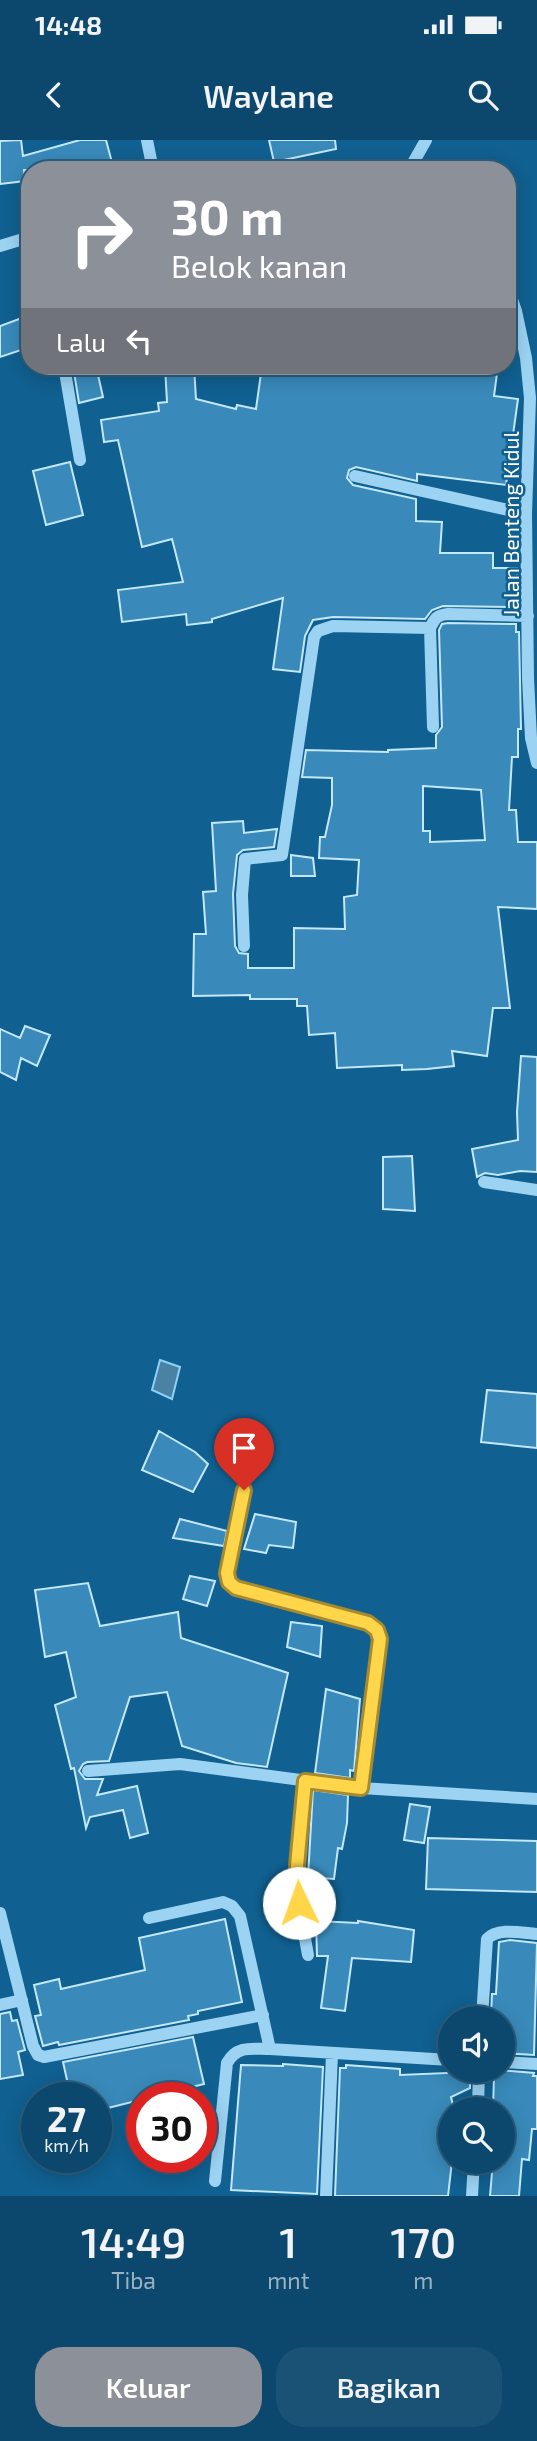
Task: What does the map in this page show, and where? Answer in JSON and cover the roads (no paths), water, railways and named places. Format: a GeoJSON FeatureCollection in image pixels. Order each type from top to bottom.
{"type":"FeatureCollection","features":[{"type":"Feature","properties":{"kind":"street"},"geometry":{"type":"LineString","coordinates":[[147,140],[151,161]]}},
{"type":"Feature","properties":{"kind":"street"},"geometry":{"type":"LineString","coordinates":[[414,161],[426,140]]}},
{"type":"Feature","properties":{"kind":"street"},"geometry":{"type":"LineString","coordinates":[[0,246],[21,240]]}},
{"type":"Feature","properties":{"kind":"street","name":"Jalan Benteng Kidul"},"geometry":{"type":"LineString","coordinates":[[516,311],[526,358],[530,398],[526,514],[528,678],[531,738],[537,763]]}},
{"type":"Feature","properties":{"kind":"street"},"geometry":{"type":"LineString","coordinates":[[66,375],[80,460]]}},
{"type":"Feature","properties":{"kind":"street"},"geometry":{"type":"LineString","coordinates":[[355,476],[526,514]]}},
{"type":"Feature","properties":{"kind":"street"},"geometry":{"type":"LineString","coordinates":[[433,727],[430,628],[435,618],[441,614],[528,616]]}},
{"type":"Feature","properties":{"kind":"street"},"geometry":{"type":"LineString","coordinates":[[244,946],[242,895],[246,859],[282,855],[317,631],[343,625],[430,628]]}},
{"type":"Feature","properties":{"kind":"street"},"geometry":{"type":"LineString","coordinates":[[484,1182],[537,1190]]}},
{"type":"Feature","properties":{"kind":"street"},"geometry":{"type":"LineString","coordinates":[[244,1490],[227,1573],[229,1582],[236,1588],[368,1623],[377,1630],[380,1639],[361,1788]]}},
{"type":"Feature","properties":{"kind":"street"},"geometry":{"type":"LineString","coordinates":[[88,1771],[180,1764],[361,1788],[537,1799]]}},
{"type":"Feature","properties":{"kind":"street"},"geometry":{"type":"LineString","coordinates":[[305,1781],[296,1889],[308,1955]]}},
{"type":"Feature","properties":{"kind":"street"},"geometry":{"type":"LineString","coordinates":[[149,1918],[223,1902],[232,1906],[240,1916],[270,2049]]}},
{"type":"Feature","properties":{"kind":"street"},"geometry":{"type":"LineString","coordinates":[[0,1913],[33,2046],[38,2054],[44,2057],[263,2015]]}},
{"type":"Feature","properties":{"kind":"street"},"geometry":{"type":"LineString","coordinates":[[483,2006],[486,1939],[499,1932],[537,1934]]}},
{"type":"Feature","properties":{"kind":"street"},"geometry":{"type":"LineString","coordinates":[[0,2005],[22,2000]]}},
{"type":"Feature","properties":{"kind":"street"},"geometry":{"type":"LineString","coordinates":[[215,2181],[226,2063],[233,2053],[240,2049],[438,2059]]}},
{"type":"Feature","properties":{"kind":"street"},"geometry":{"type":"LineString","coordinates":[[326,2196],[332,2054]]}},
{"type":"Feature","properties":{"kind":"street"},"geometry":{"type":"LineString","coordinates":[[515,2063],[537,2064]]}},
{"type":"Feature","properties":{"kind":"street"},"geometry":{"type":"LineString","coordinates":[[472,2196],[473,2174]]}},
{"type":"Feature","properties":{"kind":"water"},"geometry":{"type":"Polygon","coordinates":[[[160,1360],[180,1367],[172,1399],[152,1390],[160,1360]]]}}]}
